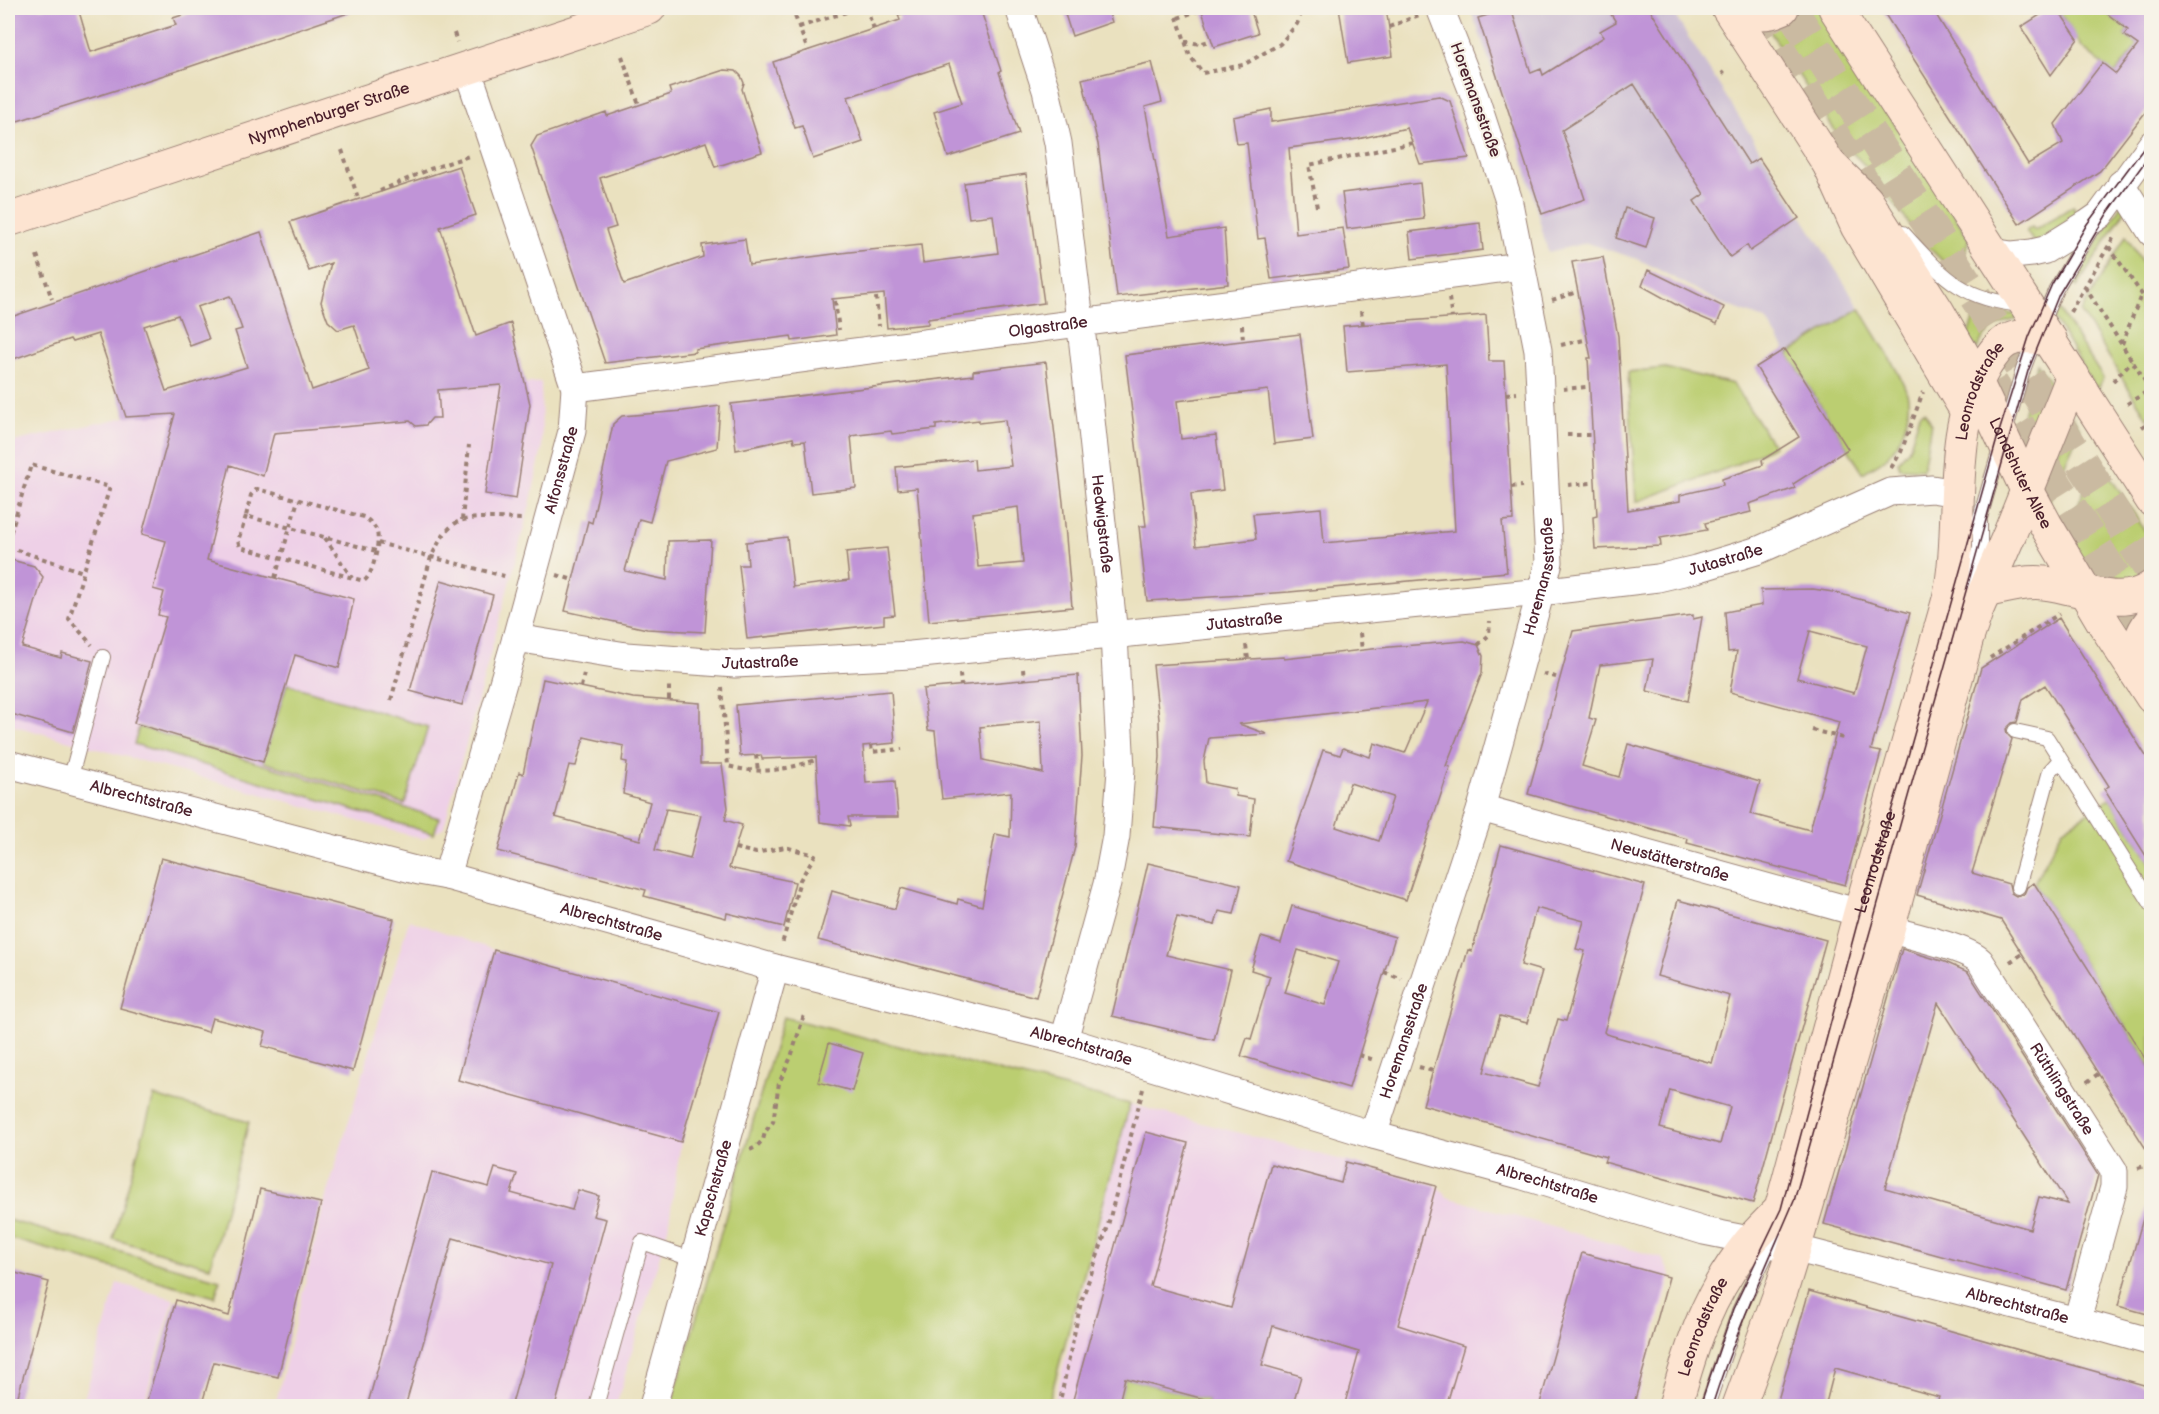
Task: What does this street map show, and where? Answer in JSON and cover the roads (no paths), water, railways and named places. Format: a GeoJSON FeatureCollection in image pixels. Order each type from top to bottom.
{"type":"FeatureCollection","features":[{"type":"Feature","properties":{"kind":"main road","name":"Nymphenburger Straße"},"geometry":{"type":"LineString","coordinates":[[8,220],[649,8]]}},
{"type":"Feature","properties":{"kind":"main road","name":"Landshuter Allee"},"geometry":{"type":"LineString","coordinates":[[1728,8],[1759,14],[1771,13],[1782,8]]}},
{"type":"Feature","properties":{"kind":"main road","name":"Landshuter Allee"},"geometry":{"type":"LineString","coordinates":[[1728,8],[1828,164],[1857,226],[2003,441],[2027,490],[2084,590],[2143,684]]}},
{"type":"Feature","properties":{"kind":"main road"},"geometry":{"type":"LineString","coordinates":[[1835,8],[1991,252],[2040,322],[2151,500]]}},
{"type":"Feature","properties":{"kind":"main road","name":"Landshuter Allee"},"geometry":{"type":"LineString","coordinates":[[1828,164],[1866,200],[1938,312],[1967,362],[1972,398]]}},
{"type":"Feature","properties":{"kind":"main road","name":"Leonrodstraße"},"geometry":{"type":"LineString","coordinates":[[1874,921],[1906,755],[1954,576],[1956,493],[1960,453],[1972,398],[1998,347],[2040,322]]}},
{"type":"Feature","properties":{"kind":"main road","name":"Leonrodstraße"},"geometry":{"type":"LineString","coordinates":[[1739,1407],[1782,1288],[1775,1234],[1874,921],[1967,638],[2073,376]]}},
{"type":"Feature","properties":{"kind":"main road"},"geometry":{"type":"LineString","coordinates":[[1985,591],[2023,583],[2042,583],[2084,590],[2103,596],[2125,598],[2134,597],[2151,587]]}},
{"type":"Feature","properties":{"kind":"main road","name":"Landshuter Allee"},"geometry":{"type":"LineString","coordinates":[[2143,684],[2139,640],[2144,628],[2151,620]]}},
{"type":"Feature","properties":{"kind":"main road","name":"Leonrodstraße"},"geometry":{"type":"LineString","coordinates":[[1675,1407],[1690,1352],[1710,1301],[1728,1271],[1775,1234]]}},
{"type":"Feature","properties":{"kind":"street","name":"Hedwigstraße"},"geometry":{"type":"LineString","coordinates":[[1019,8],[1046,90],[1058,143],[1114,634],[1121,770],[1116,836],[1099,920],[1064,1040]]}},
{"type":"Feature","properties":{"kind":"street","name":"Horemansstraße"},"geometry":{"type":"LineString","coordinates":[[1373,1136],[1481,808],[1549,562],[1538,350],[1508,198],[1496,156],[1432,10]]}},
{"type":"Feature","properties":{"kind":"street","name":"Alfonsstraße"},"geometry":{"type":"LineString","coordinates":[[447,876],[516,638],[572,431],[575,388],[467,68]]}},
{"type":"Feature","properties":{"kind":"street"},"geometry":{"type":"LineString","coordinates":[[1991,252],[2012,255],[2032,253],[2059,243],[2100,215],[2151,144]]}},
{"type":"Feature","properties":{"kind":"street"},"geometry":{"type":"LineString","coordinates":[[2121,184],[2151,233]]}},
{"type":"Feature","properties":{"kind":"street","name":"Olgastraße"},"geometry":{"type":"LineString","coordinates":[[575,388],[1521,266]]}},
{"type":"Feature","properties":{"kind":"street","name":"Jutastraße"},"geometry":{"type":"LineString","coordinates":[[516,638],[626,656],[724,664],[910,655],[1540,592],[1658,578],[1696,569],[1759,550],[1890,492],[1932,489],[1956,493]]}},
{"type":"Feature","properties":{"kind":"street","name":"Albrechtstraße"},"geometry":{"type":"LineString","coordinates":[[8,764],[419,871],[447,876],[775,968],[1064,1040],[1373,1136],[1523,1176],[1704,1231],[1775,1234],[2151,1342]]}},
{"type":"Feature","properties":{"kind":"street","name":"Neustätterstraße"},"geometry":{"type":"LineString","coordinates":[[1481,808],[1874,921]]}},
{"type":"Feature","properties":{"kind":"street","name":"Rüthlingstraße"},"geometry":{"type":"LineString","coordinates":[[1874,921],[1975,956],[2114,1171],[2114,1187],[2077,1321]]}},
{"type":"Feature","properties":{"kind":"street","name":"Kapschstraße"},"geometry":{"type":"LineString","coordinates":[[653,1407],[775,968]]}},
{"type":"Feature","properties":{"kind":"lane","name":"Landshuter Allee"},"geometry":{"type":"LineString","coordinates":[[1866,200],[1891,220],[1949,281],[1975,296],[1993,301],[2040,322]]}},
{"type":"Feature","properties":{"kind":"lane"},"geometry":{"type":"LineString","coordinates":[[1954,576],[1980,522],[2040,322],[2100,215]]}},
{"type":"Feature","properties":{"kind":"lane"},"geometry":{"type":"LineString","coordinates":[[1935,704],[1980,547],[1980,522]]}},
{"type":"Feature","properties":{"kind":"lane"},"geometry":{"type":"LineString","coordinates":[[70,780],[103,657]]}},
{"type":"Feature","properties":{"kind":"lane"},"geometry":{"type":"LineString","coordinates":[[2015,730],[2046,738],[2151,904]]}},
{"type":"Feature","properties":{"kind":"lane"},"geometry":{"type":"LineString","coordinates":[[2018,887],[2050,771],[2060,760]]}},
{"type":"Feature","properties":{"kind":"lane"},"geometry":{"type":"LineString","coordinates":[[1707,1407],[1739,1311],[1775,1234],[1790,1212],[1794,1201],[1852,997]]}},
{"type":"Feature","properties":{"kind":"lane"},"geometry":{"type":"LineString","coordinates":[[596,1407],[642,1242],[694,1260]]}},
{"type":"Feature","properties":{"kind":"tunnel"},"geometry":{"type":"LineString","coordinates":[[1752,8],[1875,201]]}},
{"type":"Feature","properties":{"kind":"tunnel"},"geometry":{"type":"LineString","coordinates":[[1790,8],[2152,572]]}},
{"type":"Feature","properties":{"kind":"tunnel"},"geometry":{"type":"LineString","coordinates":[[1992,384],[2141,618]]}},
{"type":"Feature","properties":{"kind":"tram line"},"geometry":{"type":"LineString","coordinates":[[1700,1406],[1733,1309],[1781,1209],[1860,913],[1908,756],[1999,432],[2029,337],[2052,284],[2087,224],[2152,137]]}},
{"type":"Feature","properties":{"kind":"tram line"},"geometry":{"type":"LineString","coordinates":[[1712,1406],[1740,1328],[1794,1201],[2028,371],[2059,294],[2107,214],[2152,152]]}}]}
